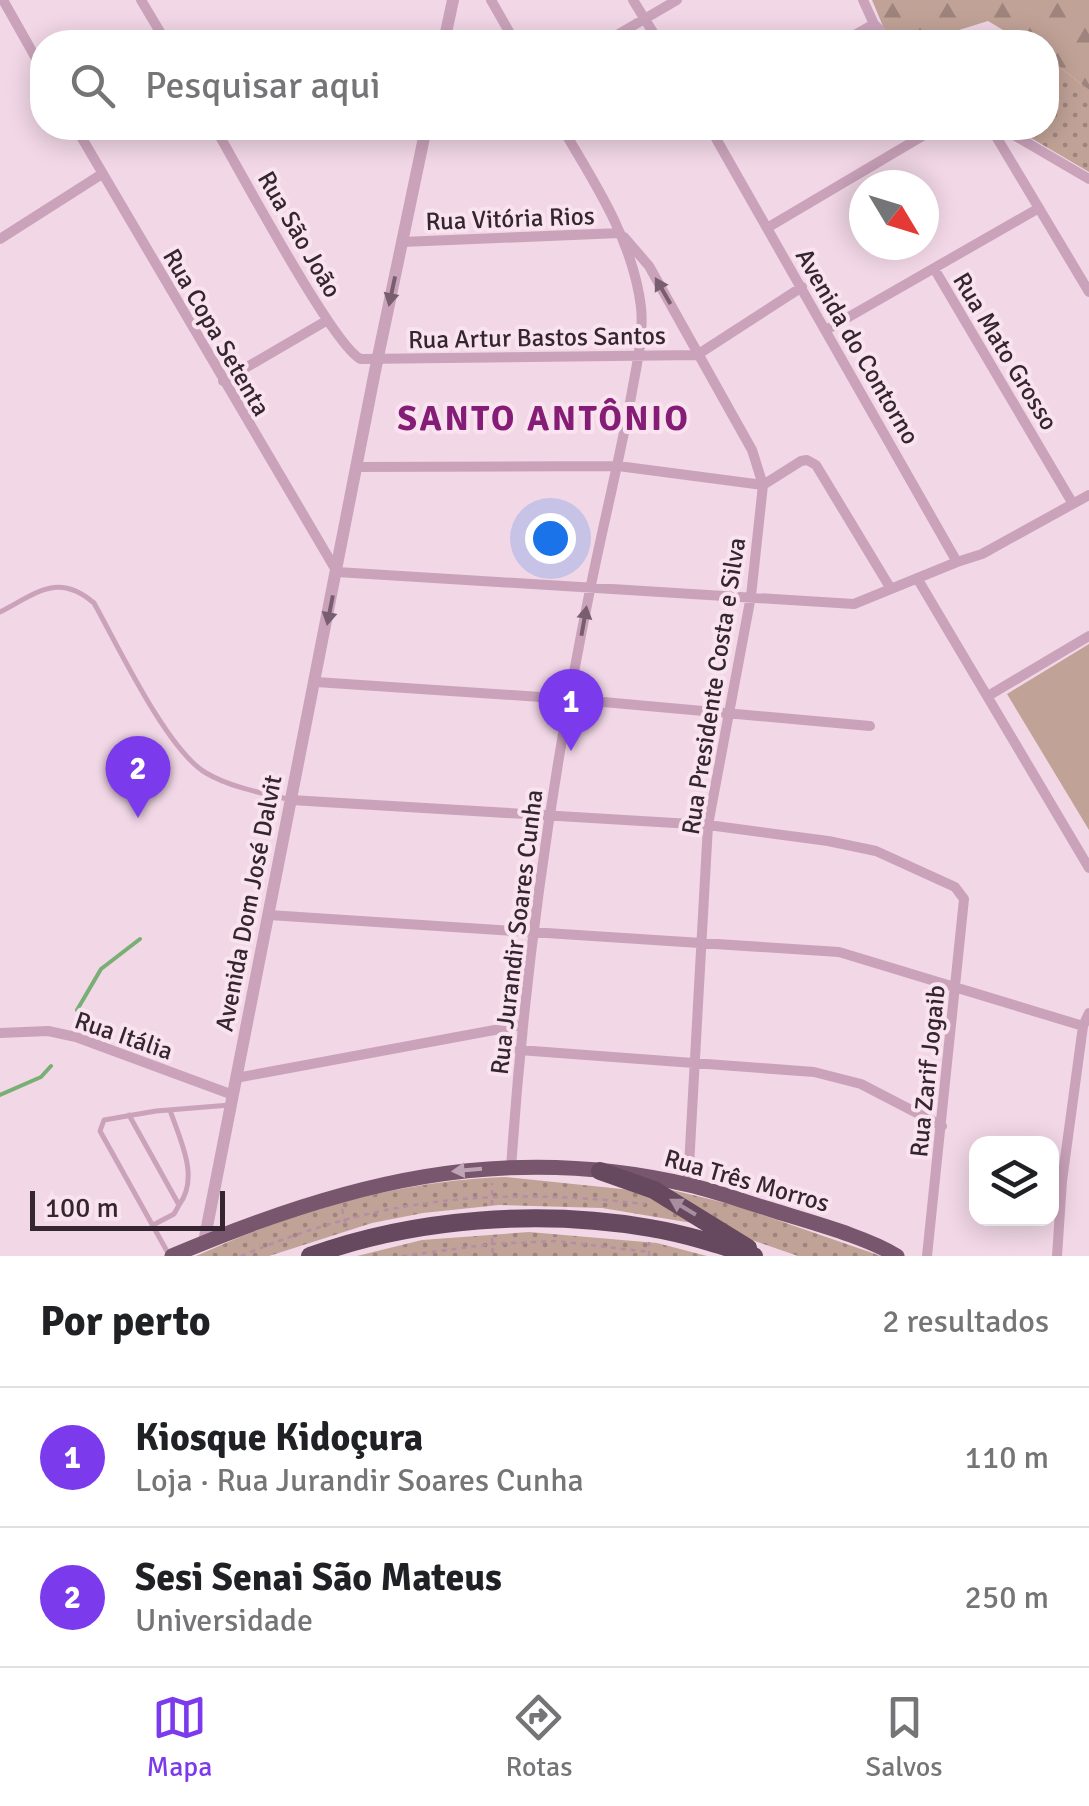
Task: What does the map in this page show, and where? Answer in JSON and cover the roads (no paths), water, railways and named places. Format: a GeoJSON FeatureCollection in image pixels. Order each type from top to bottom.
{"type":"FeatureCollection","features":[{"type":"Feature","properties":{"kind":"highway"},"geometry":{"type":"LineString","coordinates":[[600,1170],[654,1190],[757,1256]]}},
{"type":"Feature","properties":{"kind":"highway"},"geometry":{"type":"LineString","coordinates":[[310,1256],[350,1243],[450,1224],[564,1220],[650,1228],[757,1256]]}},
{"type":"Feature","properties":{"kind":"main road","name":"Rua Três Morros"},"geometry":{"type":"LineString","coordinates":[[171,1256],[339,1193],[448,1172],[511,1168],[600,1170],[688,1184],[810,1222],[894,1254]]}},
{"type":"Feature","properties":{"kind":"street"},"geometry":{"type":"LineString","coordinates":[[141,0],[159,30]]}},
{"type":"Feature","properties":{"kind":"street"},"geometry":{"type":"LineString","coordinates":[[446,30],[452,0]]}},
{"type":"Feature","properties":{"kind":"street"},"geometry":{"type":"LineString","coordinates":[[491,0],[507,30]]}},
{"type":"Feature","properties":{"kind":"street"},"geometry":{"type":"LineString","coordinates":[[634,0],[652,30]]}},
{"type":"Feature","properties":{"kind":"street"},"geometry":{"type":"LineString","coordinates":[[626,30],[677,0]]}},
{"type":"Feature","properties":{"kind":"street"},"geometry":{"type":"LineString","coordinates":[[863,0],[880,30]]}},
{"type":"Feature","properties":{"kind":"street"},"geometry":{"type":"LineString","coordinates":[[4,2],[30,48]]}},
{"type":"Feature","properties":{"kind":"street"},"geometry":{"type":"LineString","coordinates":[[863,30],[874,24]]}},
{"type":"Feature","properties":{"kind":"street","name":"Rua Copa Setenta"},"geometry":{"type":"LineString","coordinates":[[83,140],[337,572]]}},
{"type":"Feature","properties":{"kind":"street","name":"Rua São João"},"geometry":{"type":"LineString","coordinates":[[222,140],[326,320],[355,358],[377,359]]}},
{"type":"Feature","properties":{"kind":"street","name":"Avenida Dom José Dalvit"},"geometry":{"type":"LineString","coordinates":[[204,1242],[423,140]]}},
{"type":"Feature","properties":{"kind":"street"},"geometry":{"type":"LineString","coordinates":[[569,140],[620,233]]}},
{"type":"Feature","properties":{"kind":"street","name":"Avenida do Contorno"},"geometry":{"type":"LineString","coordinates":[[717,140],[957,562]]}},
{"type":"Feature","properties":{"kind":"street"},"geometry":{"type":"LineString","coordinates":[[768,228],[916,140]]}},
{"type":"Feature","properties":{"kind":"street"},"geometry":{"type":"LineString","coordinates":[[998,140],[1089,292]]}},
{"type":"Feature","properties":{"kind":"street"},"geometry":{"type":"LineString","coordinates":[[1022,140],[1089,179]]}},
{"type":"Feature","properties":{"kind":"street"},"geometry":{"type":"LineString","coordinates":[[1,235],[102,174]]}},
{"type":"Feature","properties":{"kind":"street"},"geometry":{"type":"LineString","coordinates":[[826,330],[1039,208]]}},
{"type":"Feature","properties":{"kind":"street","name":"Rua Vitória Rios"},"geometry":{"type":"LineString","coordinates":[[402,242],[620,233]]}},
{"type":"Feature","properties":{"kind":"street","name":"Rua Presidente Costa e Silva"},"geometry":{"type":"LineString","coordinates":[[620,233],[648,266],[752,450],[763,485],[751,596],[708,824],[688,1184]]}},
{"type":"Feature","properties":{"kind":"street","name":"Rua Jurandir Soares Cunha"},"geometry":{"type":"LineString","coordinates":[[511,1168],[532,930],[590,588],[638,356],[641,310],[620,233]]}},
{"type":"Feature","properties":{"kind":"street","name":"Rua Mato Grosso"},"geometry":{"type":"LineString","coordinates":[[935,270],[1073,504]]}},
{"type":"Feature","properties":{"kind":"street"},"geometry":{"type":"LineString","coordinates":[[697,355],[802,287]]}},
{"type":"Feature","properties":{"kind":"street"},"geometry":{"type":"LineString","coordinates":[[222,381],[326,320]]}},
{"type":"Feature","properties":{"kind":"street","name":"Rua Artur Bastos Santos"},"geometry":{"type":"LineString","coordinates":[[377,359],[697,355]]}},
{"type":"Feature","properties":{"kind":"street"},"geometry":{"type":"LineString","coordinates":[[357,467],[618,466],[763,485],[807,460],[816,465],[892,589]]}},
{"type":"Feature","properties":{"kind":"street"},"geometry":{"type":"LineString","coordinates":[[337,572],[854,604],[982,554],[1089,495]]}},
{"type":"Feature","properties":{"kind":"street"},"geometry":{"type":"LineString","coordinates":[[916,578],[1089,868]]}},
{"type":"Feature","properties":{"kind":"street"},"geometry":{"type":"LineString","coordinates":[[988,696],[1089,636]]}},
{"type":"Feature","properties":{"kind":"street"},"geometry":{"type":"LineString","coordinates":[[316,682],[570,699],[870,726]]}},
{"type":"Feature","properties":{"kind":"street"},"geometry":{"type":"LineString","coordinates":[[290,800],[708,824]]}},
{"type":"Feature","properties":{"kind":"street","name":"Rua Zarif Jogaib"},"geometry":{"type":"LineString","coordinates":[[708,824],[828,840],[876,852],[960,891],[964,900],[928,1256]]}},
{"type":"Feature","properties":{"kind":"street"},"geometry":{"type":"LineString","coordinates":[[268,915],[852,954],[1083,1026]]}},
{"type":"Feature","properties":{"kind":"street"},"geometry":{"type":"LineString","coordinates":[[1056,1256],[1062,1180],[1083,1026],[1089,1013]]}},
{"type":"Feature","properties":{"kind":"street"},"geometry":{"type":"LineString","coordinates":[[236,1078],[521,1024]]}},
{"type":"Feature","properties":{"kind":"street","name":"Rua Itália"},"geometry":{"type":"LineString","coordinates":[[0,1034],[48,1032],[76,1038],[232,1100]]}},
{"type":"Feature","properties":{"kind":"street"},"geometry":{"type":"LineString","coordinates":[[519,1050],[839,1077],[861,1084],[942,1126]]}},
{"type":"Feature","properties":{"kind":"lane"},"geometry":{"type":"LineString","coordinates":[[0,612],[48,588],[65,586],[79,590],[94,604],[175,745],[201,770],[220,781],[290,800]]}},
{"type":"Feature","properties":{"kind":"lane"},"geometry":{"type":"LineString","coordinates":[[171,1256],[100,1131],[104,1120],[232,1100]]}},
{"type":"Feature","properties":{"kind":"lane"},"geometry":{"type":"LineString","coordinates":[[154,1226],[174,1214],[189,1186],[188,1169],[170,1110]]}},
{"type":"Feature","properties":{"kind":"lane"},"geometry":{"type":"LineString","coordinates":[[130,1115],[179,1206]]}},
{"type":"Feature","properties":{"kind":"waterway"},"geometry":{"type":"LineString","coordinates":[[77,1010],[101,969],[140,939]]}},
{"type":"Feature","properties":{"kind":"waterway"},"geometry":{"type":"LineString","coordinates":[[0,1095],[41,1077],[51,1066]]}},
{"type":"Feature","properties":{"kind":"place","name":"Kiosque Kidoçura"},"geometry":{"type":"Point","coordinates":[571,751]}},
{"type":"Feature","properties":{"kind":"place","name":"Sesi Senai São Mateus"},"geometry":{"type":"Point","coordinates":[138,818]}},
{"type":"Feature","properties":{"kind":"district","name":"SANTO ANTÔNIO"},"geometry":{"type":"Point","coordinates":[544,418]}}]}
